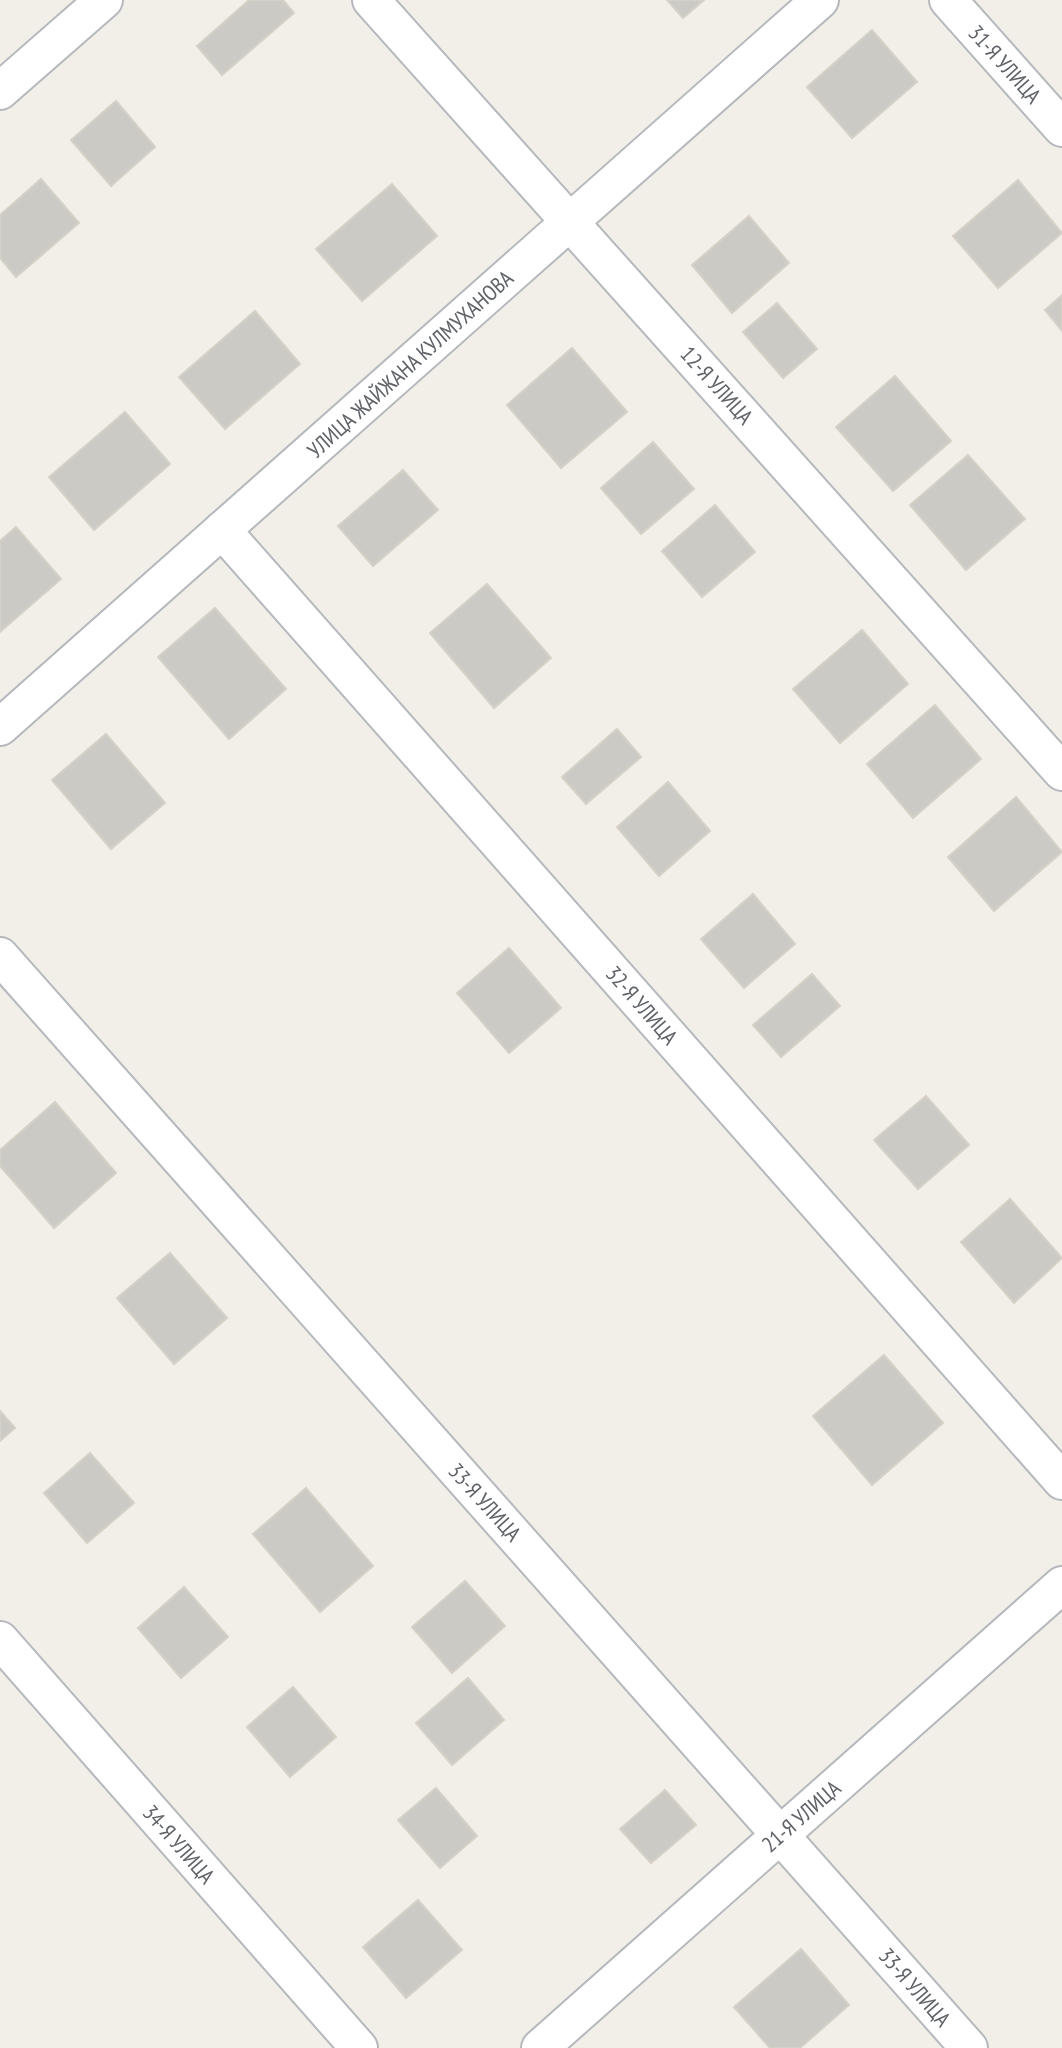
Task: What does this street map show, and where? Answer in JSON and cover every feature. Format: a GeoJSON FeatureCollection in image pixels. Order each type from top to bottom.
{"type":"FeatureCollection","features":[{"type":"Feature","properties":{"kind":"street"},"geometry":{"type":"LineString","coordinates":[[0,91],[104,0]]}},
{"type":"Feature","properties":{"kind":"street","name":"12-Я УЛИЦА"},"geometry":{"type":"LineString","coordinates":[[371,0],[1062,772]]}},
{"type":"Feature","properties":{"kind":"street","name":"УЛИЦА ЖАЙЖАНА КУЛМУХАНОВА"},"geometry":{"type":"LineString","coordinates":[[0,727],[820,0]]}},
{"type":"Feature","properties":{"kind":"street","name":"31-Я УЛИЦА"},"geometry":{"type":"LineString","coordinates":[[948,0],[1062,128]]}},
{"type":"Feature","properties":{"kind":"street","name":"32-Я УЛИЦА"},"geometry":{"type":"LineString","coordinates":[[222,530],[1062,1481]]}},
{"type":"Feature","properties":{"kind":"street","name":"33-Я УЛИЦА"},"geometry":{"type":"LineString","coordinates":[[0,956],[969,2048]]}},
{"type":"Feature","properties":{"kind":"street","name":"21-Я УЛИЦА"},"geometry":{"type":"LineString","coordinates":[[540,2048],[1062,1585]]}},
{"type":"Feature","properties":{"kind":"street","name":"34-Я УЛИЦА"},"geometry":{"type":"LineString","coordinates":[[0,1640],[359,2048]]}},
{"type":"Feature","properties":{"kind":"building"},"geometry":{"type":"Polygon","coordinates":[[[249,0],[283,0],[294,13],[222,75],[197,46],[249,0]]]}},
{"type":"Feature","properties":{"kind":"building"},"geometry":{"type":"Polygon","coordinates":[[[667,0],[704,0],[683,18],[667,0]]]}},
{"type":"Feature","properties":{"kind":"building"},"geometry":{"type":"Polygon","coordinates":[[[872,30],[917,82],[852,138],[807,87],[872,30]]]}},
{"type":"Feature","properties":{"kind":"building"},"geometry":{"type":"Polygon","coordinates":[[[116,101],[155,147],[111,186],[71,140],[116,101]]]}},
{"type":"Feature","properties":{"kind":"building"},"geometry":{"type":"Polygon","coordinates":[[[41,179],[79,223],[16,277],[0,258],[0,215],[41,179]]]}},
{"type":"Feature","properties":{"kind":"building"},"geometry":{"type":"Polygon","coordinates":[[[1018,180],[1062,233],[998,288],[953,236],[1018,180]]]}},
{"type":"Feature","properties":{"kind":"building"},"geometry":{"type":"Polygon","coordinates":[[[392,184],[437,236],[362,301],[316,249],[392,184]]]}},
{"type":"Feature","properties":{"kind":"building"},"geometry":{"type":"Polygon","coordinates":[[[749,216],[789,263],[732,313],[692,265],[749,216]]]}},
{"type":"Feature","properties":{"kind":"building"},"geometry":{"type":"Polygon","coordinates":[[[1062,295],[1062,331],[1045,310],[1062,295]]]}},
{"type":"Feature","properties":{"kind":"building"},"geometry":{"type":"Polygon","coordinates":[[[777,303],[817,349],[783,378],[743,332],[777,303]]]}},
{"type":"Feature","properties":{"kind":"building"},"geometry":{"type":"Polygon","coordinates":[[[255,311],[300,364],[225,429],[179,377],[255,311]]]}},
{"type":"Feature","properties":{"kind":"building"},"geometry":{"type":"Polygon","coordinates":[[[572,348],[627,412],[561,468],[507,405],[572,348]]]}},
{"type":"Feature","properties":{"kind":"building"},"geometry":{"type":"Polygon","coordinates":[[[895,376],[951,441],[893,491],[836,427],[895,376]]]}},
{"type":"Feature","properties":{"kind":"building"},"geometry":{"type":"Polygon","coordinates":[[[125,412],[170,464],[94,530],[49,477],[125,412]]]}},
{"type":"Feature","properties":{"kind":"building"},"geometry":{"type":"Polygon","coordinates":[[[653,442],[694,489],[641,534],[601,488],[653,442]]]}},
{"type":"Feature","properties":{"kind":"building"},"geometry":{"type":"Polygon","coordinates":[[[968,455],[1025,519],[966,570],[910,505],[968,455]]]}},
{"type":"Feature","properties":{"kind":"building"},"geometry":{"type":"Polygon","coordinates":[[[403,470],[438,510],[373,566],[338,526],[403,470]]]}},
{"type":"Feature","properties":{"kind":"building"},"geometry":{"type":"Polygon","coordinates":[[[715,505],[755,552],[702,597],[662,551],[715,505]]]}},
{"type":"Feature","properties":{"kind":"building"},"geometry":{"type":"Polygon","coordinates":[[[16,527],[61,579],[0,632],[0,541],[16,527]]]}},
{"type":"Feature","properties":{"kind":"building"},"geometry":{"type":"Polygon","coordinates":[[[487,584],[551,658],[494,708],[430,633],[487,584]]]}},
{"type":"Feature","properties":{"kind":"building"},"geometry":{"type":"Polygon","coordinates":[[[215,608],[286,689],[229,739],[158,657],[215,608]]]}},
{"type":"Feature","properties":{"kind":"building"},"geometry":{"type":"Polygon","coordinates":[[[862,630],[908,684],[840,743],[793,689],[862,630]]]}},
{"type":"Feature","properties":{"kind":"building"},"geometry":{"type":"Polygon","coordinates":[[[935,705],[981,759],[913,818],[867,764],[935,705]]]}},
{"type":"Feature","properties":{"kind":"building"},"geometry":{"type":"Polygon","coordinates":[[[617,729],[641,757],[586,804],[562,777],[617,729]]]}},
{"type":"Feature","properties":{"kind":"building"},"geometry":{"type":"Polygon","coordinates":[[[106,734],[165,803],[111,849],[52,780],[106,734]]]}},
{"type":"Feature","properties":{"kind":"building"},"geometry":{"type":"Polygon","coordinates":[[[668,782],[710,831],[659,876],[617,827],[668,782]]]}},
{"type":"Feature","properties":{"kind":"building"},"geometry":{"type":"Polygon","coordinates":[[[1016,797],[1062,852],[994,911],[948,857],[1016,797]]]}},
{"type":"Feature","properties":{"kind":"building"},"geometry":{"type":"Polygon","coordinates":[[[753,894],[795,944],[744,988],[701,939],[753,894]]]}},
{"type":"Feature","properties":{"kind":"building"},"geometry":{"type":"Polygon","coordinates":[[[509,948],[561,1008],[509,1053],[457,993],[509,948]]]}},
{"type":"Feature","properties":{"kind":"building"},"geometry":{"type":"Polygon","coordinates":[[[812,974],[840,1006],[781,1057],[753,1025],[812,974]]]}},
{"type":"Feature","properties":{"kind":"building"},"geometry":{"type":"Polygon","coordinates":[[[926,1096],[969,1145],[918,1189],[874,1140],[926,1096]]]}},
{"type":"Feature","properties":{"kind":"building"},"geometry":{"type":"Polygon","coordinates":[[[55,1102],[116,1173],[54,1228],[0,1166],[0,1150],[55,1102]]]}},
{"type":"Feature","properties":{"kind":"building"},"geometry":{"type":"Polygon","coordinates":[[[1010,1199],[1062,1258],[1014,1303],[961,1242],[1010,1199]]]}},
{"type":"Feature","properties":{"kind":"building"},"geometry":{"type":"Polygon","coordinates":[[[170,1253],[227,1318],[174,1364],[117,1298],[170,1253]]]}},
{"type":"Feature","properties":{"kind":"building"},"geometry":{"type":"Polygon","coordinates":[[[884,1355],[943,1423],[872,1485],[813,1416],[884,1355]]]}},
{"type":"Feature","properties":{"kind":"building"},"geometry":{"type":"Polygon","coordinates":[[[0,1411],[15,1428],[0,1441],[0,1411]]]}},
{"type":"Feature","properties":{"kind":"building"},"geometry":{"type":"Polygon","coordinates":[[[90,1453],[134,1503],[87,1543],[44,1493],[90,1453]]]}},
{"type":"Feature","properties":{"kind":"building"},"geometry":{"type":"Polygon","coordinates":[[[306,1488],[373,1566],[320,1612],[253,1534],[306,1488]]]}},
{"type":"Feature","properties":{"kind":"building"},"geometry":{"type":"Polygon","coordinates":[[[465,1581],[505,1626],[452,1673],[412,1627],[465,1581]]]}},
{"type":"Feature","properties":{"kind":"building"},"geometry":{"type":"Polygon","coordinates":[[[184,1587],[228,1637],[181,1678],[138,1628],[184,1587]]]}},
{"type":"Feature","properties":{"kind":"building"},"geometry":{"type":"Polygon","coordinates":[[[468,1678],[504,1720],[452,1765],[416,1723],[468,1678]]]}},
{"type":"Feature","properties":{"kind":"building"},"geometry":{"type":"Polygon","coordinates":[[[293,1687],[336,1737],[290,1777],[247,1727],[293,1687]]]}},
{"type":"Feature","properties":{"kind":"building"},"geometry":{"type":"Polygon","coordinates":[[[436,1788],[477,1836],[440,1868],[398,1820],[436,1788]]]}},
{"type":"Feature","properties":{"kind":"building"},"geometry":{"type":"Polygon","coordinates":[[[665,1790],[696,1825],[651,1863],[620,1829],[665,1790]]]}},
{"type":"Feature","properties":{"kind":"building"},"geometry":{"type":"Polygon","coordinates":[[[418,1900],[462,1950],[406,1998],[363,1947],[418,1900]]]}},
{"type":"Feature","properties":{"kind":"building"},"geometry":{"type":"Polygon","coordinates":[[[801,1949],[849,2005],[800,2048],[770,2048],[734,2007],[801,1949]]]}}]}
